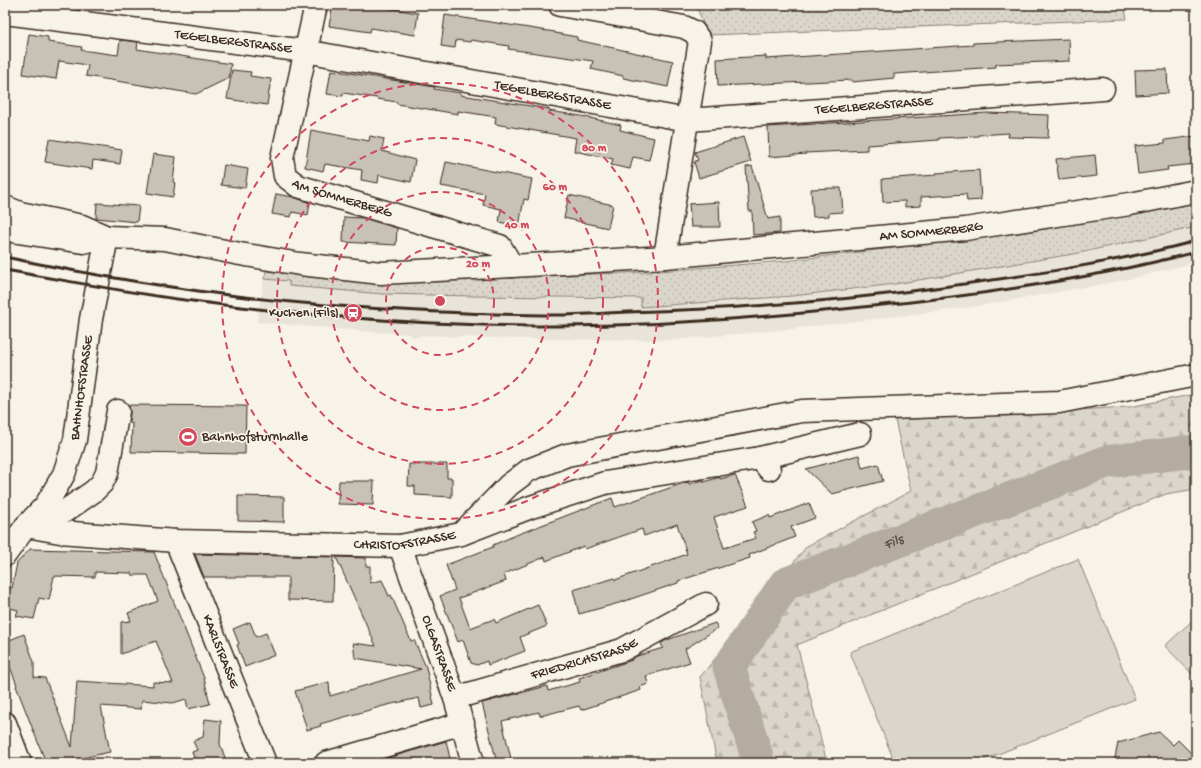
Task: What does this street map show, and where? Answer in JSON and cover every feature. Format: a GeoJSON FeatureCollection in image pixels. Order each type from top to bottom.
{"type":"FeatureCollection","features":[{"type":"Feature","properties":{"kind":"street","name":"AM SOMMERBERG"},"geometry":{"type":"LineString","coordinates":[[316,5],[282,158],[285,176],[298,186],[500,246],[512,266]]}},
{"type":"Feature","properties":{"kind":"street"},"geometry":{"type":"LineString","coordinates":[[560,5],[684,27],[694,32],[700,41],[665,257]]}},
{"type":"Feature","properties":{"kind":"street","name":"TEGELBERGSTRASSE"},"geometry":{"type":"LineString","coordinates":[[5,13],[305,51],[688,120],[1103,89]]}},
{"type":"Feature","properties":{"kind":"street","name":"AM SOMMERBERG"},"geometry":{"type":"LineString","coordinates":[[5,230],[83,242],[107,236],[165,239],[300,264],[381,273],[665,257],[964,229],[1130,204],[1196,191]]}},
{"type":"Feature","properties":{"kind":"street","name":"AM SOMMERBERG"},"geometry":{"type":"LineString","coordinates":[[5,207],[20,213],[82,226],[107,236]]}},
{"type":"Feature","properties":{"kind":"street","name":"BAHNHOFSTRASSE"},"geometry":{"type":"LineString","coordinates":[[5,556],[26,526],[46,505],[64,474],[75,440],[92,319],[107,236]]}},
{"type":"Feature","properties":{"kind":"street"},"geometry":{"type":"LineString","coordinates":[[461,534],[508,485],[529,470],[567,455],[802,411],[1059,402],[1196,375]]}},
{"type":"Feature","properties":{"kind":"street"},"geometry":{"type":"LineString","coordinates":[[5,530],[26,526],[65,511],[94,491],[102,483],[107,473],[118,411]]}},
{"type":"Feature","properties":{"kind":"street","name":"CHRISTOFSTRASSE"},"geometry":{"type":"LineString","coordinates":[[26,526],[60,532],[176,540],[400,546],[461,534],[531,507],[605,483],[764,464],[860,434]]}},
{"type":"Feature","properties":{"kind":"street","name":"KARLSTRASSE"},"geometry":{"type":"LineString","coordinates":[[176,540],[265,763]]}},
{"type":"Feature","properties":{"kind":"street","name":"OLGASTRASSE"},"geometry":{"type":"LineString","coordinates":[[400,546],[455,698],[473,763]]}},
{"type":"Feature","properties":{"kind":"street","name":"FRIEDRICHSTRASSE"},"geometry":{"type":"LineString","coordinates":[[455,698],[622,650],[706,604]]}},
{"type":"Feature","properties":{"kind":"street"},"geometry":{"type":"LineString","coordinates":[[326,763],[463,723]]}},
{"type":"Feature","properties":{"kind":"street"},"geometry":{"type":"LineString","coordinates":[[5,724],[20,763]]}},
{"type":"Feature","properties":{"kind":"shaded area"},"geometry":{"type":"Polygon","coordinates":[[[1196,227],[1196,262],[1125,280],[973,307],[791,329],[675,340],[514,339],[420,335],[420,337],[411,337],[411,334],[257,322],[264,279],[289,281],[289,285],[473,296],[641,298],[642,307],[792,296],[895,284],[1079,253],[1196,227]]]}},
{"type":"Feature","properties":{"kind":"green space"},"geometry":{"type":"Polygon","coordinates":[[[698,5],[1124,5],[1127,19],[708,35],[697,8],[698,5]]]}},
{"type":"Feature","properties":{"kind":"green space"},"geometry":{"type":"Polygon","coordinates":[[[1196,199],[1196,227],[1079,253],[895,284],[792,296],[641,307],[641,298],[383,294],[289,286],[289,281],[264,279],[266,271],[379,284],[647,272],[785,261],[1027,232],[1172,207],[1196,199]]]}},
{"type":"Feature","properties":{"kind":"green space"},"geometry":{"type":"Polygon","coordinates":[[[1196,394],[1196,489],[1166,494],[797,645],[827,763],[717,763],[700,677],[807,546],[911,491],[895,420],[1129,407],[1196,394]]]}},
{"type":"Feature","properties":{"kind":"green space"},"geometry":{"type":"Polygon","coordinates":[[[1078,559],[1135,699],[976,763],[895,763],[850,652],[1078,559]]]}},
{"type":"Feature","properties":{"kind":"green space"},"geometry":{"type":"Polygon","coordinates":[[[1196,617],[1196,678],[1165,646],[1196,617]]]}},
{"type":"Feature","properties":{"kind":"building"},"geometry":{"type":"Polygon","coordinates":[[[342,5],[374,5],[418,13],[415,35],[371,28],[370,32],[329,26],[332,9],[341,10],[342,5]]]}},
{"type":"Feature","properties":{"kind":"building"},"geometry":{"type":"Polygon","coordinates":[[[445,15],[555,32],[577,37],[577,40],[673,61],[668,87],[623,78],[623,76],[591,69],[593,61],[508,49],[509,46],[471,40],[470,42],[456,40],[455,48],[441,46],[445,15]]]}},
{"type":"Feature","properties":{"kind":"building"},"geometry":{"type":"Polygon","coordinates":[[[29,34],[48,37],[48,42],[82,47],[81,50],[118,55],[120,40],[138,42],[137,49],[231,64],[229,78],[196,94],[86,76],[88,65],[59,61],[56,79],[23,74],[29,34]]]}},
{"type":"Feature","properties":{"kind":"building"},"geometry":{"type":"Polygon","coordinates":[[[1069,39],[1070,61],[996,64],[996,67],[894,74],[894,78],[852,82],[852,80],[718,86],[717,59],[766,56],[766,59],[973,45],[973,43],[1069,39]]]}},
{"type":"Feature","properties":{"kind":"building"},"geometry":{"type":"Polygon","coordinates":[[[1167,69],[1168,93],[1136,95],[1135,70],[1167,69]]]}},
{"type":"Feature","properties":{"kind":"building"},"geometry":{"type":"Polygon","coordinates":[[[232,70],[251,72],[250,76],[271,79],[267,105],[227,99],[232,70]]]}},
{"type":"Feature","properties":{"kind":"building"},"geometry":{"type":"Polygon","coordinates":[[[331,70],[435,87],[434,89],[461,93],[461,95],[549,109],[549,111],[621,125],[620,130],[654,138],[649,160],[633,157],[630,169],[611,165],[613,159],[574,151],[576,138],[495,124],[496,117],[458,111],[458,114],[343,93],[343,96],[327,94],[331,70]]]}},
{"type":"Feature","properties":{"kind":"building"},"geometry":{"type":"Polygon","coordinates":[[[987,113],[1049,115],[1048,138],[1008,137],[1009,133],[978,135],[939,138],[939,140],[867,145],[867,150],[805,153],[806,154],[769,157],[768,127],[987,113]]]}},
{"type":"Feature","properties":{"kind":"building"},"geometry":{"type":"Polygon","coordinates":[[[311,130],[369,141],[370,136],[384,139],[382,151],[415,160],[411,182],[379,175],[378,183],[361,180],[362,170],[325,164],[323,171],[305,167],[311,130]]]}},
{"type":"Feature","properties":{"kind":"building"},"geometry":{"type":"Polygon","coordinates":[[[1196,136],[1196,164],[1167,167],[1168,170],[1138,174],[1135,146],[1165,143],[1165,140],[1196,136]]]}},
{"type":"Feature","properties":{"kind":"building"},"geometry":{"type":"Polygon","coordinates":[[[743,137],[751,162],[699,178],[694,162],[698,160],[695,152],[743,137]]]}},
{"type":"Feature","properties":{"kind":"building"},"geometry":{"type":"Polygon","coordinates":[[[49,139],[122,150],[120,164],[93,160],[92,169],[45,162],[49,139]]]}},
{"type":"Feature","properties":{"kind":"building"},"geometry":{"type":"Polygon","coordinates":[[[153,154],[176,157],[173,197],[147,193],[153,154]]]}},
{"type":"Feature","properties":{"kind":"building"},"geometry":{"type":"Polygon","coordinates":[[[1095,155],[1097,176],[1059,180],[1056,159],[1095,155]]]}},
{"type":"Feature","properties":{"kind":"building"},"geometry":{"type":"Polygon","coordinates":[[[446,162],[532,179],[528,200],[524,199],[519,226],[499,222],[501,209],[483,205],[485,194],[441,186],[446,162]]]}},
{"type":"Feature","properties":{"kind":"building"},"geometry":{"type":"Polygon","coordinates":[[[224,165],[248,169],[245,188],[221,185],[224,165]]]}},
{"type":"Feature","properties":{"kind":"building"},"geometry":{"type":"Polygon","coordinates":[[[752,166],[768,219],[780,217],[780,233],[753,235],[752,211],[749,211],[746,167],[752,166]]]}},
{"type":"Feature","properties":{"kind":"building"},"geometry":{"type":"Polygon","coordinates":[[[979,170],[981,200],[967,201],[966,194],[921,197],[921,206],[905,207],[905,201],[883,202],[882,179],[979,170]]]}},
{"type":"Feature","properties":{"kind":"building"},"geometry":{"type":"Polygon","coordinates":[[[841,188],[843,212],[829,213],[829,216],[813,217],[811,189],[841,188]]]}},
{"type":"Feature","properties":{"kind":"building"},"geometry":{"type":"Polygon","coordinates":[[[276,194],[293,197],[310,203],[308,215],[292,212],[291,217],[272,214],[276,194]]]}},
{"type":"Feature","properties":{"kind":"building"},"geometry":{"type":"Polygon","coordinates":[[[569,195],[613,205],[608,228],[564,218],[569,195]]]}},
{"type":"Feature","properties":{"kind":"building"},"geometry":{"type":"Polygon","coordinates":[[[719,202],[720,227],[691,227],[689,204],[719,202]]]}},
{"type":"Feature","properties":{"kind":"building"},"geometry":{"type":"Polygon","coordinates":[[[97,203],[139,206],[137,222],[96,218],[97,203]]]}},
{"type":"Feature","properties":{"kind":"building"},"geometry":{"type":"Polygon","coordinates":[[[344,217],[363,218],[397,228],[396,245],[343,242],[344,217]]]}},
{"type":"Feature","properties":{"kind":"building","name":"Bahnhofsturnhalle"},"geometry":{"type":"Polygon","coordinates":[[[129,405],[246,406],[245,454],[131,452],[132,423],[129,423],[129,405]]]}},
{"type":"Feature","properties":{"kind":"building"},"geometry":{"type":"Polygon","coordinates":[[[859,455],[862,468],[878,464],[883,481],[832,494],[806,469],[859,455]]]}},
{"type":"Feature","properties":{"kind":"building"},"geometry":{"type":"Polygon","coordinates":[[[409,464],[447,464],[447,478],[452,478],[452,497],[415,495],[415,486],[408,486],[409,464]]]}},
{"type":"Feature","properties":{"kind":"building"},"geometry":{"type":"Polygon","coordinates":[[[735,475],[748,506],[714,517],[724,548],[756,538],[753,532],[756,531],[752,522],[769,515],[770,518],[809,503],[815,518],[791,527],[795,537],[749,555],[750,558],[678,581],[678,583],[619,603],[579,614],[573,590],[615,578],[615,580],[687,554],[677,524],[644,536],[642,529],[585,549],[584,546],[546,561],[545,557],[504,574],[506,581],[459,598],[470,628],[494,619],[496,623],[538,605],[547,626],[520,637],[525,651],[488,665],[487,661],[477,665],[471,663],[463,640],[458,642],[440,596],[455,590],[446,565],[493,547],[493,545],[516,535],[612,498],[615,507],[684,483],[688,482],[689,484],[703,480],[704,482],[720,477],[720,479],[735,475]]]}},
{"type":"Feature","properties":{"kind":"building"},"geometry":{"type":"Polygon","coordinates":[[[339,481],[374,481],[373,505],[338,504],[339,481]]]}},
{"type":"Feature","properties":{"kind":"building"},"geometry":{"type":"Polygon","coordinates":[[[238,496],[284,497],[284,522],[238,521],[238,496]]]}},
{"type":"Feature","properties":{"kind":"building"},"geometry":{"type":"Polygon","coordinates":[[[30,549],[154,552],[204,678],[210,704],[188,709],[186,699],[173,703],[142,700],[141,709],[101,706],[110,752],[73,760],[74,763],[46,763],[5,654],[5,642],[24,634],[34,662],[34,677],[45,678],[72,747],[77,681],[153,686],[153,682],[173,683],[156,641],[121,654],[121,622],[131,621],[128,613],[158,601],[148,575],[95,572],[95,577],[54,576],[49,600],[39,598],[34,619],[16,616],[18,610],[5,605],[5,587],[12,588],[17,563],[30,549]]]}},
{"type":"Feature","properties":{"kind":"building"},"geometry":{"type":"Polygon","coordinates":[[[195,554],[334,557],[333,601],[288,600],[288,577],[204,577],[195,554]]]}},
{"type":"Feature","properties":{"kind":"building"},"geometry":{"type":"Polygon","coordinates":[[[336,557],[366,558],[366,566],[370,566],[370,583],[382,580],[389,596],[391,595],[411,641],[414,640],[426,667],[434,705],[421,708],[419,698],[387,705],[320,724],[321,726],[307,730],[295,691],[329,682],[330,696],[421,669],[355,658],[353,643],[376,646],[336,557]]]}},
{"type":"Feature","properties":{"kind":"building"},"geometry":{"type":"Polygon","coordinates":[[[250,622],[256,637],[266,633],[275,655],[245,667],[237,645],[239,644],[233,629],[250,622]]]}},
{"type":"Feature","properties":{"kind":"building"},"geometry":{"type":"Polygon","coordinates":[[[715,623],[718,628],[685,649],[690,662],[646,676],[648,684],[640,687],[641,690],[581,710],[579,706],[540,716],[539,712],[502,721],[512,763],[497,763],[482,703],[547,686],[548,691],[580,682],[579,678],[632,660],[631,659],[637,656],[663,648],[661,643],[667,640],[715,623]]]}},
{"type":"Feature","properties":{"kind":"building"},"geometry":{"type":"Polygon","coordinates":[[[205,719],[221,721],[220,744],[227,763],[196,763],[192,752],[197,750],[193,741],[203,737],[205,719]]]}},
{"type":"Feature","properties":{"kind":"building"},"geometry":{"type":"Polygon","coordinates":[[[1159,732],[1173,745],[1178,740],[1196,758],[1196,763],[1114,763],[1118,743],[1159,732]]]}},
{"type":"Feature","properties":{"kind":"building"},"geometry":{"type":"Polygon","coordinates":[[[446,741],[451,763],[371,763],[446,741]]]}},
{"type":"Feature","properties":{"kind":"waterway","name":"Fils"},"geometry":{"type":"LineString","coordinates":[[759,763],[729,667],[785,584],[1106,462],[1196,451]]}},
{"type":"Feature","properties":{"kind":"railway"},"geometry":{"type":"LineString","coordinates":[[5,257],[129,281],[297,303],[420,311],[565,315],[744,307],[897,293],[1066,269],[1196,241]]}},
{"type":"Feature","properties":{"kind":"railway"},"geometry":{"type":"LineString","coordinates":[[5,270],[177,299],[319,315],[414,322],[509,326],[595,326],[748,318],[947,298],[1072,279],[1196,252]]}},
{"type":"Feature","properties":{"kind":"place","name":"Kuchen (Fils)"},"geometry":{"type":"Point","coordinates":[353,313]}},
{"type":"Feature","properties":{"kind":"place","name":"Bahnhofsturnhalle"},"geometry":{"type":"Point","coordinates":[188,437]}}]}
